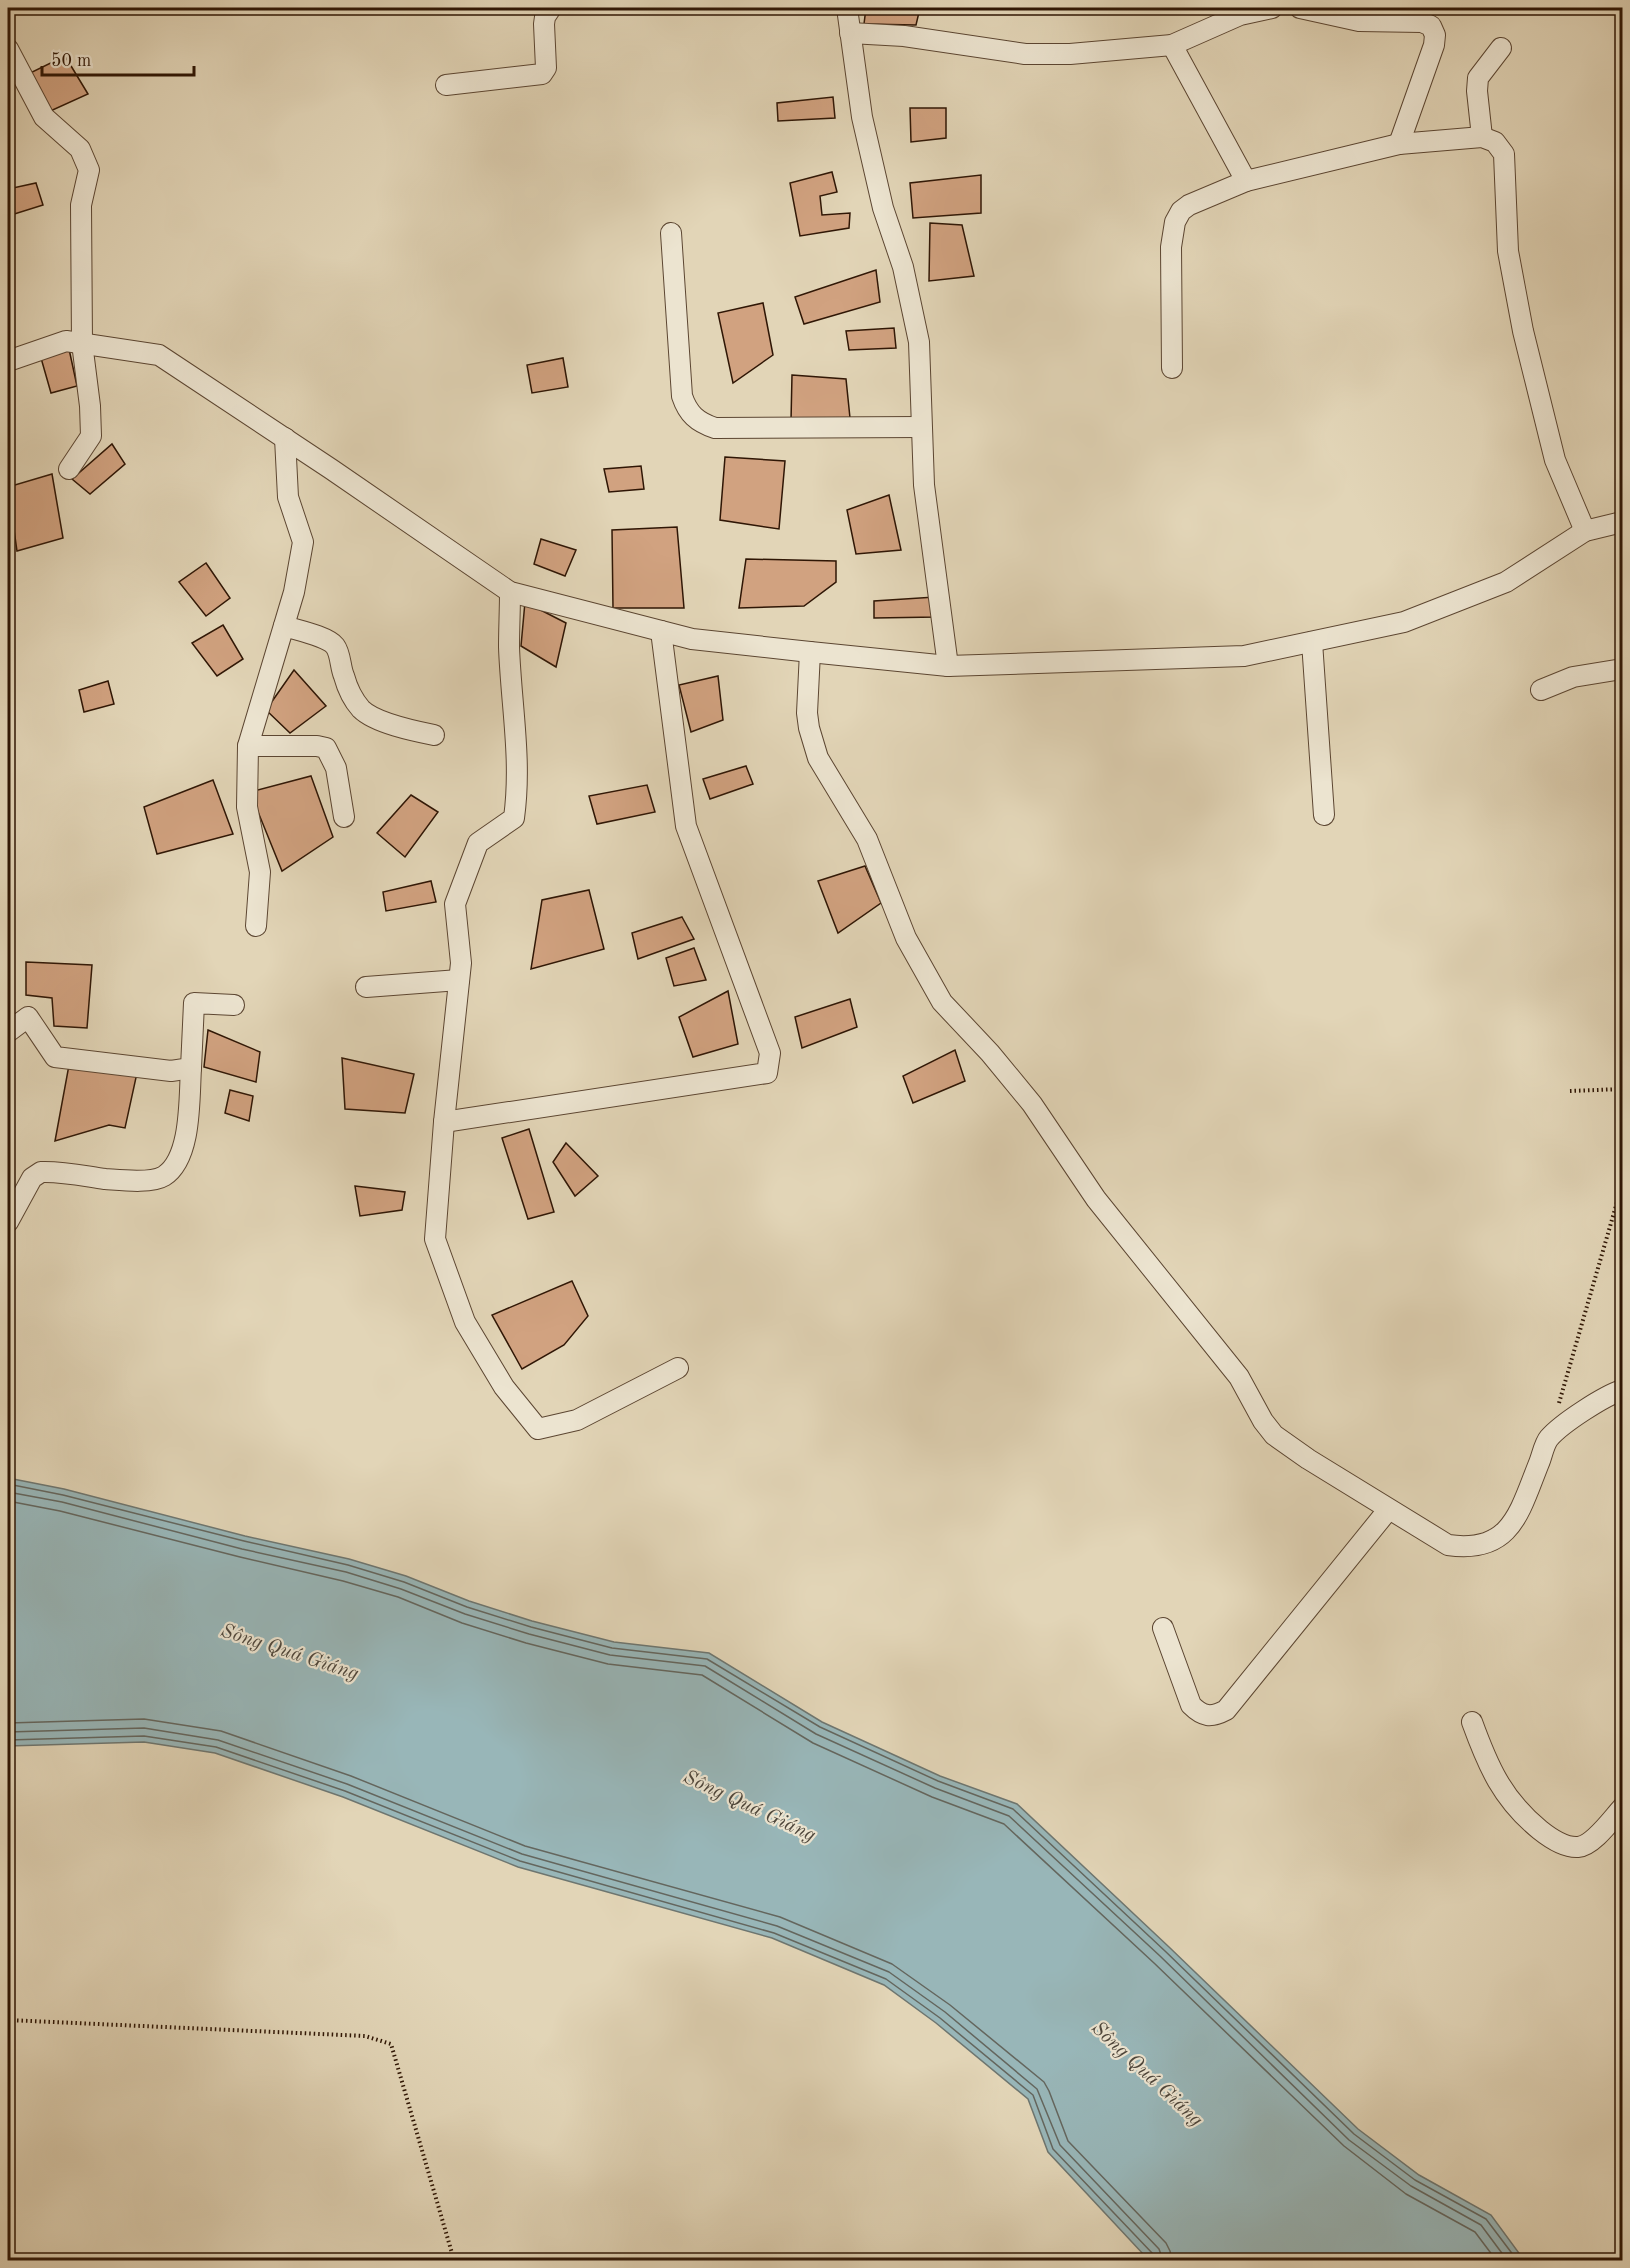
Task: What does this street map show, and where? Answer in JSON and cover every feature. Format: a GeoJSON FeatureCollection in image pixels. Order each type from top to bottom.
{"type":"FeatureCollection","features":[{"type":"Feature","properties":{"kind":"street"},"geometry":{"type":"LineString","coordinates":[[446,85],[542,74],[546,68],[545,17],[551,8]]}},
{"type":"Feature","properties":{"kind":"street"},"geometry":{"type":"LineString","coordinates":[[847,8],[862,117],[883,208],[903,267],[919,342],[924,485],[948,666]]}},
{"type":"Feature","properties":{"kind":"street"},"geometry":{"type":"LineString","coordinates":[[849,33],[904,36],[1025,54],[1070,54],[1172,45],[1240,15],[1272,8]]}},
{"type":"Feature","properties":{"kind":"street"},"geometry":{"type":"LineString","coordinates":[[1300,8],[1359,21],[1422,22],[1431,26],[1435,35],[1434,45],[1399,144]]}},
{"type":"Feature","properties":{"kind":"street"},"geometry":{"type":"LineString","coordinates":[[1172,45],[1246,181]]}},
{"type":"Feature","properties":{"kind":"street"},"geometry":{"type":"LineString","coordinates":[[1482,136],[1477,91],[1478,78],[1501,48]]}},
{"type":"Feature","properties":{"kind":"street"},"geometry":{"type":"LineString","coordinates":[[8,49],[44,117],[80,149],[89,170],[81,205],[82,344],[92,436],[69,469]]}},
{"type":"Feature","properties":{"kind":"street"},"geometry":{"type":"LineString","coordinates":[[1172,368],[1171,247],[1175,222],[1181,211],[1189,205],[1246,181],[1399,144],[1482,136],[1495,142],[1504,154],[1508,251],[1523,331],[1555,460],[1585,531]]}},
{"type":"Feature","properties":{"kind":"street"},"geometry":{"type":"LineString","coordinates":[[671,233],[682,396],[693,417],[715,428],[921,427]]}},
{"type":"Feature","properties":{"kind":"street"},"geometry":{"type":"LineString","coordinates":[[8,361],[66,341],[159,355],[510,592],[692,639],[948,666],[1244,656],[1312,642],[1404,622],[1506,582],[1585,531],[1622,523]]}},
{"type":"Feature","properties":{"kind":"street"},"geometry":{"type":"LineString","coordinates":[[256,926],[260,872],[247,807],[248,746],[294,592],[303,542],[288,497],[285,438]]}},
{"type":"Feature","properties":{"kind":"street"},"geometry":{"type":"LineString","coordinates":[[510,592],[509,648],[516,723],[518,792],[514,818],[478,843],[455,904],[460,963],[459,980],[444,1122],[435,1239],[465,1322],[504,1387],[538,1429],[577,1420],[678,1368]]}},
{"type":"Feature","properties":{"kind":"street"},"geometry":{"type":"LineString","coordinates":[[284,626],[329,641],[336,647],[343,675],[362,709],[376,718],[434,735]]}},
{"type":"Feature","properties":{"kind":"street"},"geometry":{"type":"LineString","coordinates":[[444,1122],[767,1073],[770,1053],[687,826],[661,631]]}},
{"type":"Feature","properties":{"kind":"street"},"geometry":{"type":"LineString","coordinates":[[1312,642],[1324,815]]}},
{"type":"Feature","properties":{"kind":"street"},"geometry":{"type":"LineString","coordinates":[[810,652],[807,713],[818,758],[867,839],[906,938],[942,1002],[990,1053],[1032,1104],[1096,1198],[1239,1377],[1263,1421],[1274,1435],[1308,1459],[1448,1545],[1467,1547],[1488,1544],[1503,1535],[1529,1488],[1549,1438],[1597,1402],[1623,1390]]}},
{"type":"Feature","properties":{"kind":"street"},"geometry":{"type":"LineString","coordinates":[[1541,690],[1573,678],[1623,669]]}},
{"type":"Feature","properties":{"kind":"street"},"geometry":{"type":"LineString","coordinates":[[248,746],[326,748],[336,768],[344,817]]}},
{"type":"Feature","properties":{"kind":"street"},"geometry":{"type":"LineString","coordinates":[[366,987],[459,980]]}},
{"type":"Feature","properties":{"kind":"street"},"geometry":{"type":"LineString","coordinates":[[8,1222],[32,1178],[41,1172],[125,1181],[162,1177],[176,1162],[185,1140],[194,1003],[234,1005]]}},
{"type":"Feature","properties":{"kind":"street"},"geometry":{"type":"LineString","coordinates":[[8,1032],[28,1017],[55,1056],[171,1071],[191,1068]]}},
{"type":"Feature","properties":{"kind":"street"},"geometry":{"type":"LineString","coordinates":[[1163,1628],[1191,1705],[1199,1713],[1208,1716],[1217,1715],[1226,1710],[1388,1509]]}},
{"type":"Feature","properties":{"kind":"street"},"geometry":{"type":"LineString","coordinates":[[1472,1722],[1488,1765],[1500,1788],[1524,1817],[1548,1837],[1563,1844],[1578,1847],[1590,1842],[1623,1808]]}},
{"type":"Feature","properties":{"kind":"path"},"geometry":{"type":"LineString","coordinates":[[1570,1091],[1623,1089]]}},
{"type":"Feature","properties":{"kind":"path"},"geometry":{"type":"LineString","coordinates":[[1559,1404],[1623,1185]]}},
{"type":"Feature","properties":{"kind":"path"},"geometry":{"type":"LineString","coordinates":[[8,2020],[365,2036],[391,2043],[454,2260]]}},
{"type":"Feature","properties":{"kind":"water","name":"Sông Quá Giáng"},"geometry":{"type":"Polygon","coordinates":[[[8,1478],[64,1489],[245,1536],[349,1559],[406,1576],[469,1601],[532,1621],[614,1642],[709,1653],[822,1722],[940,1776],[1017,1804],[1358,2129],[1419,2175],[1491,2215],[1521,2256],[1529,2260],[1153,2260],[1144,2255],[1048,2152],[1028,2099],[936,2023],[884,1985],[772,1938],[518,1867],[343,1797],[215,1753],[144,1742],[8,1746],[8,1478]]]}},
{"type":"Feature","properties":{"kind":"building"},"geometry":{"type":"Polygon","coordinates":[[[866,8],[920,8],[916,25],[864,24],[866,8]]]}},
{"type":"Feature","properties":{"kind":"building"},"geometry":{"type":"Polygon","coordinates":[[[65,56],[88,94],[46,113],[28,74],[65,56]]]}},
{"type":"Feature","properties":{"kind":"building"},"geometry":{"type":"Polygon","coordinates":[[[833,97],[835,118],[778,121],[777,103],[833,97]]]}},
{"type":"Feature","properties":{"kind":"building"},"geometry":{"type":"Polygon","coordinates":[[[910,108],[946,108],[946,138],[911,142],[910,108]]]}},
{"type":"Feature","properties":{"kind":"building"},"geometry":{"type":"Polygon","coordinates":[[[832,172],[837,192],[820,196],[822,215],[850,213],[849,228],[800,236],[790,183],[832,172]]]}},
{"type":"Feature","properties":{"kind":"building"},"geometry":{"type":"Polygon","coordinates":[[[981,175],[981,213],[913,218],[910,183],[981,175]]]}},
{"type":"Feature","properties":{"kind":"building"},"geometry":{"type":"Polygon","coordinates":[[[36,183],[43,205],[8,216],[8,189],[36,183]]]}},
{"type":"Feature","properties":{"kind":"building"},"geometry":{"type":"Polygon","coordinates":[[[930,223],[962,225],[974,276],[929,281],[930,223]]]}},
{"type":"Feature","properties":{"kind":"building"},"geometry":{"type":"Polygon","coordinates":[[[876,270],[880,302],[804,324],[795,297],[876,270]]]}},
{"type":"Feature","properties":{"kind":"building"},"geometry":{"type":"Polygon","coordinates":[[[763,303],[773,355],[733,383],[718,313],[763,303]]]}},
{"type":"Feature","properties":{"kind":"building"},"geometry":{"type":"Polygon","coordinates":[[[894,328],[896,348],[849,350],[846,331],[894,328]]]}},
{"type":"Feature","properties":{"kind":"building"},"geometry":{"type":"Polygon","coordinates":[[[69,349],[77,386],[51,393],[41,358],[69,349]]]}},
{"type":"Feature","properties":{"kind":"building"},"geometry":{"type":"Polygon","coordinates":[[[563,358],[568,387],[532,393],[527,365],[563,358]]]}},
{"type":"Feature","properties":{"kind":"building"},"geometry":{"type":"Polygon","coordinates":[[[792,375],[846,379],[850,418],[791,421],[792,375]]]}},
{"type":"Feature","properties":{"kind":"building"},"geometry":{"type":"Polygon","coordinates":[[[112,444],[125,464],[90,494],[72,479],[112,444]]]}},
{"type":"Feature","properties":{"kind":"building"},"geometry":{"type":"Polygon","coordinates":[[[725,457],[785,461],[779,529],[720,520],[725,457]]]}},
{"type":"Feature","properties":{"kind":"building"},"geometry":{"type":"Polygon","coordinates":[[[641,466],[644,489],[609,492],[604,469],[641,466]]]}},
{"type":"Feature","properties":{"kind":"building"},"geometry":{"type":"Polygon","coordinates":[[[52,474],[63,538],[17,551],[8,487],[52,474]]]}},
{"type":"Feature","properties":{"kind":"building"},"geometry":{"type":"Polygon","coordinates":[[[889,495],[901,550],[856,554],[847,510],[889,495]]]}},
{"type":"Feature","properties":{"kind":"building"},"geometry":{"type":"Polygon","coordinates":[[[677,527],[684,608],[613,608],[612,530],[677,527]]]}},
{"type":"Feature","properties":{"kind":"building"},"geometry":{"type":"Polygon","coordinates":[[[541,539],[576,550],[565,576],[534,564],[541,539]]]}},
{"type":"Feature","properties":{"kind":"building"},"geometry":{"type":"Polygon","coordinates":[[[746,559],[836,561],[836,582],[804,606],[739,608],[746,559]]]}},
{"type":"Feature","properties":{"kind":"building"},"geometry":{"type":"Polygon","coordinates":[[[206,563],[230,598],[206,616],[179,582],[206,563]]]}},
{"type":"Feature","properties":{"kind":"building"},"geometry":{"type":"Polygon","coordinates":[[[935,597],[937,617],[874,618],[874,601],[935,597]]]}},
{"type":"Feature","properties":{"kind":"building"},"geometry":{"type":"Polygon","coordinates":[[[525,602],[566,623],[556,667],[521,646],[525,602]]]}},
{"type":"Feature","properties":{"kind":"building"},"geometry":{"type":"Polygon","coordinates":[[[223,625],[243,659],[217,676],[192,643],[223,625]]]}},
{"type":"Feature","properties":{"kind":"building"},"geometry":{"type":"Polygon","coordinates":[[[294,670],[326,706],[290,733],[266,710],[294,670]]]}},
{"type":"Feature","properties":{"kind":"building"},"geometry":{"type":"Polygon","coordinates":[[[718,676],[723,720],[691,732],[679,685],[718,676]]]}},
{"type":"Feature","properties":{"kind":"building"},"geometry":{"type":"Polygon","coordinates":[[[108,681],[114,704],[84,712],[79,690],[108,681]]]}},
{"type":"Feature","properties":{"kind":"building"},"geometry":{"type":"Polygon","coordinates":[[[746,766],[753,784],[710,799],[703,779],[746,766]]]}},
{"type":"Feature","properties":{"kind":"building"},"geometry":{"type":"Polygon","coordinates":[[[311,776],[333,837],[282,871],[250,792],[311,776]]]}},
{"type":"Feature","properties":{"kind":"building"},"geometry":{"type":"Polygon","coordinates":[[[213,780],[233,834],[157,854],[144,807],[213,780]]]}},
{"type":"Feature","properties":{"kind":"building"},"geometry":{"type":"Polygon","coordinates":[[[647,785],[655,812],[597,824],[589,796],[647,785]]]}},
{"type":"Feature","properties":{"kind":"building"},"geometry":{"type":"Polygon","coordinates":[[[411,795],[438,812],[405,857],[377,833],[411,795]]]}},
{"type":"Feature","properties":{"kind":"building"},"geometry":{"type":"Polygon","coordinates":[[[865,866],[881,903],[838,933],[818,881],[865,866]]]}},
{"type":"Feature","properties":{"kind":"building"},"geometry":{"type":"Polygon","coordinates":[[[431,881],[436,902],[386,911],[383,892],[431,881]]]}},
{"type":"Feature","properties":{"kind":"building"},"geometry":{"type":"Polygon","coordinates":[[[589,890],[604,949],[531,969],[542,900],[589,890]]]}},
{"type":"Feature","properties":{"kind":"building"},"geometry":{"type":"Polygon","coordinates":[[[682,917],[694,939],[638,959],[632,933],[682,917]]]}},
{"type":"Feature","properties":{"kind":"building"},"geometry":{"type":"Polygon","coordinates":[[[694,948],[706,980],[674,986],[666,958],[694,948]]]}},
{"type":"Feature","properties":{"kind":"building"},"geometry":{"type":"Polygon","coordinates":[[[26,962],[92,965],[87,1028],[54,1026],[52,998],[26,995],[26,962]]]}},
{"type":"Feature","properties":{"kind":"building"},"geometry":{"type":"Polygon","coordinates":[[[728,991],[738,1044],[693,1057],[679,1017],[728,991]]]}},
{"type":"Feature","properties":{"kind":"building"},"geometry":{"type":"Polygon","coordinates":[[[850,999],[857,1027],[802,1048],[795,1017],[850,999]]]}},
{"type":"Feature","properties":{"kind":"building"},"geometry":{"type":"Polygon","coordinates":[[[208,1030],[260,1052],[256,1082],[204,1067],[208,1030]]]}},
{"type":"Feature","properties":{"kind":"building"},"geometry":{"type":"Polygon","coordinates":[[[955,1050],[965,1081],[913,1103],[903,1076],[955,1050]]]}},
{"type":"Feature","properties":{"kind":"building"},"geometry":{"type":"Polygon","coordinates":[[[342,1058],[414,1074],[405,1113],[345,1109],[342,1058]]]}},
{"type":"Feature","properties":{"kind":"building"},"geometry":{"type":"Polygon","coordinates":[[[69,1065],[137,1073],[125,1128],[109,1125],[55,1141],[69,1065]]]}},
{"type":"Feature","properties":{"kind":"building"},"geometry":{"type":"Polygon","coordinates":[[[230,1090],[253,1096],[249,1121],[225,1113],[230,1090]]]}},
{"type":"Feature","properties":{"kind":"building"},"geometry":{"type":"Polygon","coordinates":[[[8,1109],[11,1109],[11,1131],[8,1131],[8,1109]]]}},
{"type":"Feature","properties":{"kind":"building"},"geometry":{"type":"Polygon","coordinates":[[[529,1129],[554,1212],[528,1219],[502,1138],[529,1129]]]}},
{"type":"Feature","properties":{"kind":"building"},"geometry":{"type":"Polygon","coordinates":[[[566,1143],[598,1176],[575,1196],[553,1162],[566,1143]]]}},
{"type":"Feature","properties":{"kind":"building"},"geometry":{"type":"Polygon","coordinates":[[[355,1186],[405,1192],[402,1210],[360,1216],[355,1186]]]}},
{"type":"Feature","properties":{"kind":"building"},"geometry":{"type":"Polygon","coordinates":[[[572,1281],[588,1316],[564,1345],[522,1369],[492,1315],[572,1281]]]}}]}
